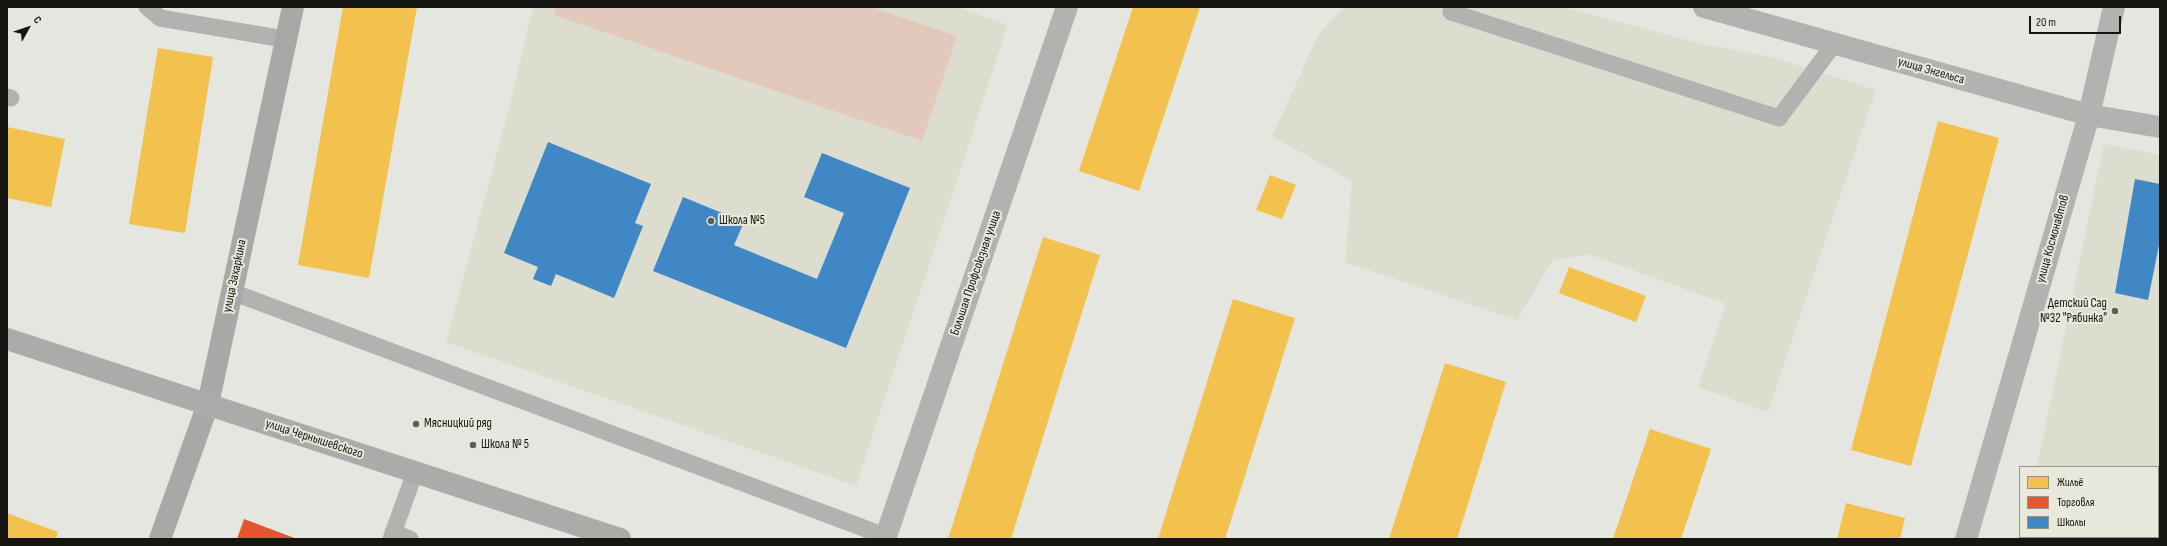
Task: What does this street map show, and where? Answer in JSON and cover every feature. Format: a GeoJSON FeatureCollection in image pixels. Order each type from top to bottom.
{"type":"FeatureCollection","features":[{"type":"Feature","properties":{"kind":"main road","name":"улица Чернышевского"},"geometry":{"type":"LineString","coordinates":[[7,339],[620,539]]}},
{"type":"Feature","properties":{"kind":"street","name":"улица Захаркина"},"geometry":{"type":"LineString","coordinates":[[160,539],[208,404],[284,40],[293,7]]}},
{"type":"Feature","properties":{"kind":"street","name":"Большая Профсоюзная улица"},"geometry":{"type":"LineString","coordinates":[[885,538],[1067,7]]}},
{"type":"Feature","properties":{"kind":"street","name":"улица Энгельса"},"geometry":{"type":"LineString","coordinates":[[1704,7],[2089,115],[2160,127]]}},
{"type":"Feature","properties":{"kind":"street","name":"улица Космонавтов"},"geometry":{"type":"LineString","coordinates":[[1966,539],[2089,115],[2114,7]]}},
{"type":"Feature","properties":{"kind":"lane"},"geometry":{"type":"LineString","coordinates":[[147,7],[160,18],[284,40]]}},
{"type":"Feature","properties":{"kind":"lane"},"geometry":{"type":"LineString","coordinates":[[1453,7],[1451,12],[1779,118],[1834,44]]}},
{"type":"Feature","properties":{"kind":"lane"},"geometry":{"type":"LineString","coordinates":[[232,292],[885,538]]}},
{"type":"Feature","properties":{"kind":"lane"},"geometry":{"type":"LineString","coordinates":[[410,539],[392,536],[415,472]]}},
{"type":"Feature","properties":{"kind":"shaded area","name":"Школа №5"},"geometry":{"type":"Polygon","coordinates":[[[533,7],[957,7],[1008,25],[856,486],[446,342],[511,101],[533,7]]]}},
{"type":"Feature","properties":{"kind":"shaded area"},"geometry":{"type":"Polygon","coordinates":[[[557,7],[871,7],[957,36],[922,141],[554,15],[557,7]]]}},
{"type":"Feature","properties":{"kind":"shaded area"},"geometry":{"type":"Polygon","coordinates":[[[1344,7],[1563,7],[1698,43],[1775,58],[1876,90],[1768,412],[1698,387],[1726,304],[1589,254],[1552,261],[1517,320],[1345,262],[1352,181],[1272,136],[1320,32],[1344,7]]]}},
{"type":"Feature","properties":{"kind":"shaded area","name":"Детский Сад №32 \"Рябинка\""},"geometry":{"type":"Polygon","coordinates":[[[2104,144],[2160,155],[2160,515],[2159,466],[2037,466],[2104,144]]]}},
{"type":"Feature","properties":{"kind":"building: Жильё"},"geometry":{"type":"Polygon","coordinates":[[[343,7],[417,7],[369,278],[298,265],[343,7]]]}},
{"type":"Feature","properties":{"kind":"building: Жильё"},"geometry":{"type":"Polygon","coordinates":[[[1133,7],[1200,7],[1139,191],[1079,171],[1133,7]]]}},
{"type":"Feature","properties":{"kind":"building: Жильё"},"geometry":{"type":"Polygon","coordinates":[[[158,48],[213,57],[185,233],[129,224],[158,48]]]}},
{"type":"Feature","properties":{"kind":"building: Жильё"},"geometry":{"type":"Polygon","coordinates":[[[1938,121],[1999,138],[1911,466],[1851,450],[1938,121]]]}},
{"type":"Feature","properties":{"kind":"building: Жильё"},"geometry":{"type":"Polygon","coordinates":[[[7,127],[65,139],[51,207],[7,198],[7,127]]]}},
{"type":"Feature","properties":{"kind":"building: Жильё"},"geometry":{"type":"Polygon","coordinates":[[[1270,175],[1296,185],[1282,219],[1256,210],[1270,175]]]}},
{"type":"Feature","properties":{"kind":"building: Жильё"},"geometry":{"type":"Polygon","coordinates":[[[1043,237],[1100,255],[1011,539],[948,539],[1043,237]]]}},
{"type":"Feature","properties":{"kind":"building: Жильё"},"geometry":{"type":"Polygon","coordinates":[[[1569,267],[1646,296],[1636,322],[1559,293],[1569,267]]]}},
{"type":"Feature","properties":{"kind":"building: Жильё"},"geometry":{"type":"Polygon","coordinates":[[[1233,299],[1295,318],[1225,539],[1158,539],[1233,299]]]}},
{"type":"Feature","properties":{"kind":"building: Жильё"},"geometry":{"type":"Polygon","coordinates":[[[1445,363],[1506,382],[1457,539],[1389,539],[1445,363]]]}},
{"type":"Feature","properties":{"kind":"building: Жильё"},"geometry":{"type":"Polygon","coordinates":[[[1650,429],[1711,449],[1681,539],[1613,539],[1650,429]]]}},
{"type":"Feature","properties":{"kind":"building: Жильё"},"geometry":{"type":"Polygon","coordinates":[[[1846,503],[1905,518],[1900,539],[1837,539],[1846,503]]]}},
{"type":"Feature","properties":{"kind":"building: Жильё"},"geometry":{"type":"Polygon","coordinates":[[[7,513],[58,532],[56,539],[7,539],[7,513]]]}},
{"type":"Feature","properties":{"kind":"building: Жильё"},"geometry":{"type":"Polygon","coordinates":[[[2090,538],[2093,539],[2050,539],[2090,538]]]}},
{"type":"Feature","properties":{"kind":"building: Торговля"},"geometry":{"type":"Polygon","coordinates":[[[244,519],[297,539],[237,539],[244,519]]]}},
{"type":"Feature","properties":{"kind":"building: Школы"},"geometry":{"type":"Polygon","coordinates":[[[548,142],[651,184],[635,223],[643,226],[614,298],[556,274],[551,286],[533,279],[538,267],[504,253],[548,142]]]}},
{"type":"Feature","properties":{"kind":"building: Школы"},"geometry":{"type":"Polygon","coordinates":[[[822,153],[910,188],[846,348],[653,271],[683,197],[744,222],[734,245],[817,279],[844,213],[804,197],[822,153]]]}},
{"type":"Feature","properties":{"kind":"building: Школы"},"geometry":{"type":"Polygon","coordinates":[[[2135,179],[2160,184],[2160,240],[2148,300],[2115,293],[2135,179]]]}},
{"type":"Feature","properties":{"kind":"place","name":"Школа №5"},"geometry":{"type":"Point","coordinates":[711,221]}},
{"type":"Feature","properties":{"kind":"place","name":"Детский Сад №32 \"Рябинка\""},"geometry":{"type":"Point","coordinates":[2115,311]}},
{"type":"Feature","properties":{"kind":"place","name":"Мясницкий ряд"},"geometry":{"type":"Point","coordinates":[416,424]}},
{"type":"Feature","properties":{"kind":"place","name":"Школа № 5"},"geometry":{"type":"Point","coordinates":[473,445]}}]}
